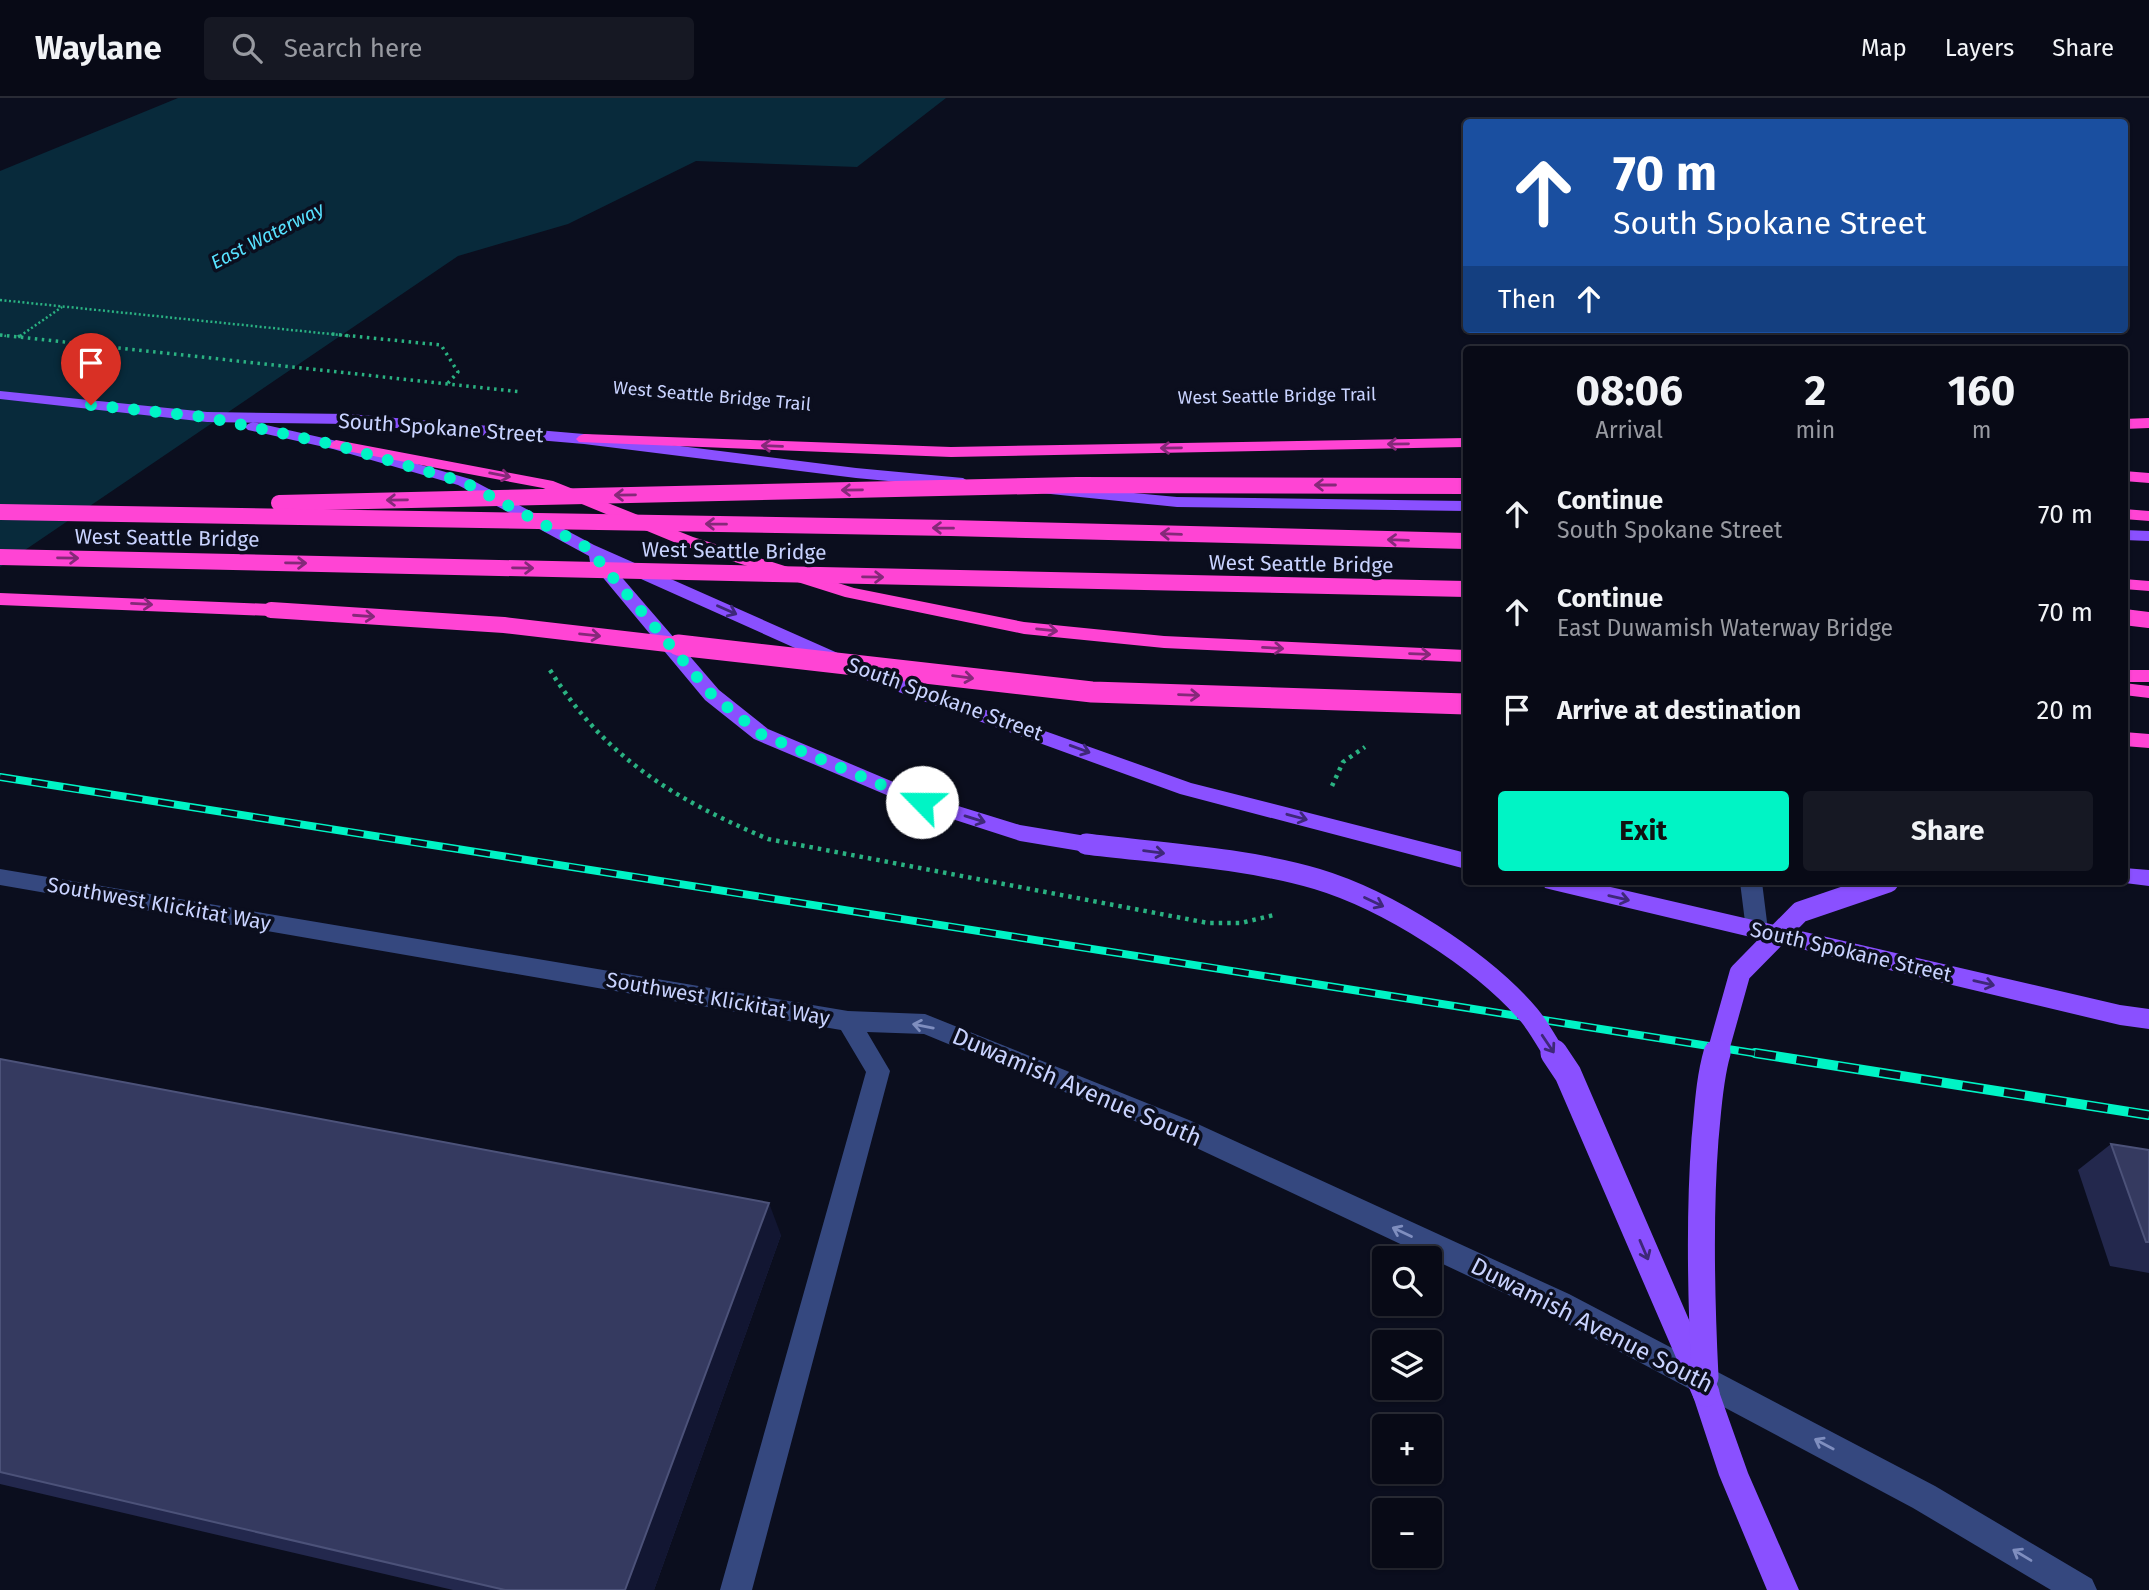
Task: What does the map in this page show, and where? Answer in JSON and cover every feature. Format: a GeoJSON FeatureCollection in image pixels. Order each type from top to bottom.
{"type":"FeatureCollection","features":[{"type":"Feature","properties":{"kind":"highway"},"geometry":{"type":"LineString","coordinates":[[2128,424],[2149,423]]}},
{"type":"Feature","properties":{"kind":"highway"},"geometry":{"type":"LineString","coordinates":[[584,439],[951,452],[1463,443]]}},
{"type":"Feature","properties":{"kind":"highway"},"geometry":{"type":"LineString","coordinates":[[336,445],[547,484],[687,541],[851,593],[1011,625],[1164,642],[1463,656]]}},
{"type":"Feature","properties":{"kind":"highway"},"geometry":{"type":"LineString","coordinates":[[2128,476],[2149,478]]}},
{"type":"Feature","properties":{"kind":"highway"},"geometry":{"type":"LineString","coordinates":[[0,511],[1077,485],[1463,486]]}},
{"type":"Feature","properties":{"kind":"highway","name":"West Seattle Bridge"},"geometry":{"type":"LineString","coordinates":[[0,511],[950,528],[1463,541]]}},
{"type":"Feature","properties":{"kind":"highway"},"geometry":{"type":"LineString","coordinates":[[2128,514],[2149,516]]}},
{"type":"Feature","properties":{"kind":"highway","name":"West Seattle Bridge"},"geometry":{"type":"LineString","coordinates":[[0,557],[1463,589]]}},
{"type":"Feature","properties":{"kind":"highway"},"geometry":{"type":"LineString","coordinates":[[2128,583],[2149,586]]}},
{"type":"Feature","properties":{"kind":"highway"},"geometry":{"type":"LineString","coordinates":[[0,598],[271,610],[504,625],[1093,692],[1463,704]]}},
{"type":"Feature","properties":{"kind":"highway"},"geometry":{"type":"LineString","coordinates":[[2128,617],[2149,620]]}},
{"type":"Feature","properties":{"kind":"highway"},"geometry":{"type":"LineString","coordinates":[[2128,676],[2149,676]]}},
{"type":"Feature","properties":{"kind":"highway"},"geometry":{"type":"LineString","coordinates":[[2128,689],[2149,692]]}},
{"type":"Feature","properties":{"kind":"highway"},"geometry":{"type":"LineString","coordinates":[[2128,739],[2149,741]]}},
{"type":"Feature","properties":{"kind":"main road"},"geometry":{"type":"LineString","coordinates":[[0,395],[206,417]]}},
{"type":"Feature","properties":{"kind":"main road","name":"South Spokane Street"},"geometry":{"type":"LineString","coordinates":[[206,417],[349,419],[584,439],[856,473],[1177,502],[1463,506]]}},
{"type":"Feature","properties":{"kind":"main road","name":"South Spokane Street"},"geometry":{"type":"LineString","coordinates":[[206,417],[336,445],[464,482],[588,548],[878,678],[1187,789],[1463,860]]}},
{"type":"Feature","properties":{"kind":"main road"},"geometry":{"type":"LineString","coordinates":[[2128,535],[2149,536]]}},
{"type":"Feature","properties":{"kind":"main road"},"geometry":{"type":"LineString","coordinates":[[588,548],[712,695],[761,734],[922,802],[1020,833],[1231,862],[1316,879],[1378,903],[1471,961],[1529,1015],[1568,1074],[1706,1393],[1734,1475],[1783,1590]]}},
{"type":"Feature","properties":{"kind":"main road"},"geometry":{"type":"LineString","coordinates":[[2128,876],[2149,878]]}},
{"type":"Feature","properties":{"kind":"main road","name":"South Spokane Street"},"geometry":{"type":"LineString","coordinates":[[1566,885],[2120,1015],[2149,1019]]}},
{"type":"Feature","properties":{"kind":"main road"},"geometry":{"type":"LineString","coordinates":[[1706,1393],[1700,1279],[1702,1179],[1711,1075],[1740,973],[1800,912],[1879,885]]}},
{"type":"Feature","properties":{"kind":"street","name":"Southwest Klickitat Way"},"geometry":{"type":"LineString","coordinates":[[0,877],[848,1021],[878,1071],[736,1590]]}},
{"type":"Feature","properties":{"kind":"street"},"geometry":{"type":"LineString","coordinates":[[1752,885],[1757,930]]}},
{"type":"Feature","properties":{"kind":"street","name":"Duwamish Avenue South"},"geometry":{"type":"LineString","coordinates":[[848,1021],[925,1024],[1180,1128],[1559,1304],[1924,1497],[2081,1590]]}},
{"type":"Feature","properties":{"kind":"path"},"geometry":{"type":"LineString","coordinates":[[0,300],[441,345],[458,372],[447,384]]}},
{"type":"Feature","properties":{"kind":"path"},"geometry":{"type":"LineString","coordinates":[[18,337],[62,306]]}},
{"type":"Feature","properties":{"kind":"path"},"geometry":{"type":"LineString","coordinates":[[0,335],[533,393]]}},
{"type":"Feature","properties":{"kind":"water","name":"East Waterway"},"geometry":{"type":"Polygon","coordinates":[[[178,98],[946,98],[857,167],[696,161],[568,224],[458,256],[0,567],[0,171],[178,98]]]}},
{"type":"Feature","properties":{"kind":"building"},"geometry":{"type":"Polygon","coordinates":[[[0,1059],[769,1203],[625,1590],[505,1590],[0,1472],[0,1059]]]}},
{"type":"Feature","properties":{"kind":"building"},"geometry":{"type":"Polygon","coordinates":[[[2111,1144],[2149,1150],[2149,1242],[2146,1242],[2111,1144]]]}},
{"type":"Feature","properties":{"kind":"railway"},"geometry":{"type":"LineString","coordinates":[[0,777],[1766,1055]]}},
{"type":"Feature","properties":{"kind":"railway"},"geometry":{"type":"LineString","coordinates":[[1755,1053],[2149,1115]]}},
{"type":"Feature","properties":{"kind":"route"},"geometry":{"type":"LineString","coordinates":[[91,405],[206,417],[336,445],[464,482],[588,548],[712,695],[761,734],[922,802]]}}]}
